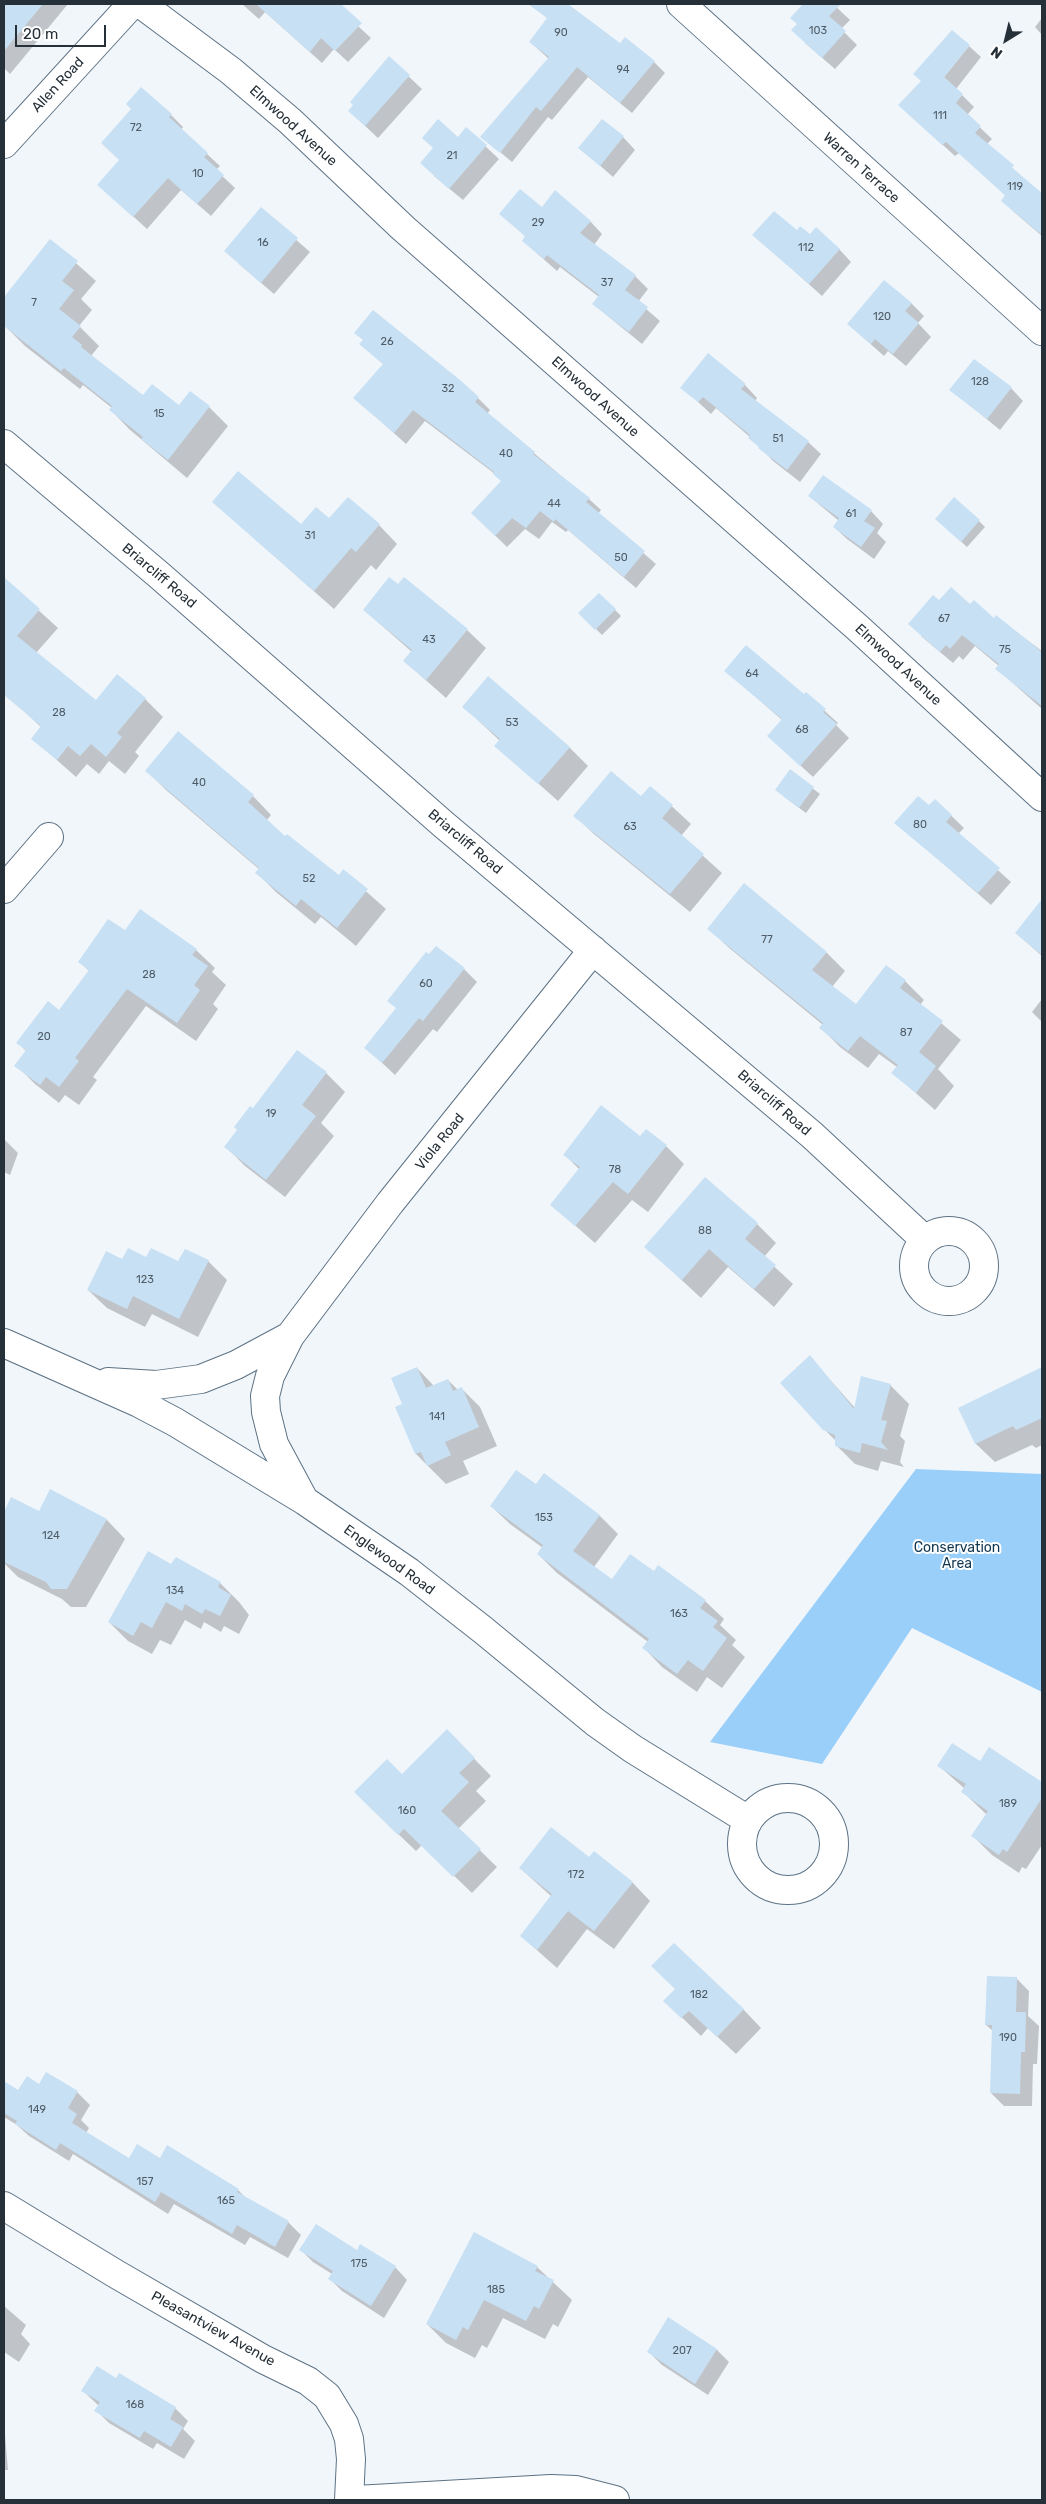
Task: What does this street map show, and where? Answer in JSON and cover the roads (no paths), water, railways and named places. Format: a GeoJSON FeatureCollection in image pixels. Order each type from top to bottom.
{"type":"FeatureCollection","features":[{"type":"Feature","properties":{"kind":"street","name":"Allen Road"},"geometry":{"type":"LineString","coordinates":[[4,144],[132,4]]}},
{"type":"Feature","properties":{"kind":"street","name":"Elmwood Avenue"},"geometry":{"type":"LineString","coordinates":[[141,4],[208,52],[290,121],[403,228],[858,628],[1042,797]]}},
{"type":"Feature","properties":{"kind":"street","name":"Warren Terrace"},"geometry":{"type":"LineString","coordinates":[[681,4],[1042,331]]}},
{"type":"Feature","properties":{"kind":"street","name":"Briarcliff Road"},"geometry":{"type":"LineString","coordinates":[[4,444],[159,575],[443,824],[812,1135],[925,1240]]}},
{"type":"Feature","properties":{"kind":"street"},"geometry":{"type":"LineString","coordinates":[[4,889],[49,837]]}},
{"type":"Feature","properties":{"kind":"street","name":"Viola Road"},"geometry":{"type":"LineString","coordinates":[[305,1501],[274,1444],[266,1412],[265,1396],[270,1376],[290,1336],[390,1203],[593,950]]}},
{"type":"Feature","properties":{"kind":"street","name":"Viola Road"},"geometry":{"type":"LineString","coordinates":[[84,1380],[156,1385],[201,1380],[242,1362],[290,1336]]}},
{"type":"Feature","properties":{"kind":"street","name":"Englewood Road"},"geometry":{"type":"LineString","coordinates":[[4,1343],[175,1422],[305,1501],[409,1572],[595,1722],[633,1749],[748,1820]]}},
{"type":"Feature","properties":{"kind":"street","name":"Pleasantview Avenue"},"geometry":{"type":"LineString","coordinates":[[4,2206],[124,2279],[263,2359],[308,2381],[327,2396],[344,2424],[349,2439],[351,2459],[349,2500]]}},
{"type":"Feature","properties":{"kind":"street"},"geometry":{"type":"LineString","coordinates":[[356,2500],[432,2498],[551,2489],[576,2490],[615,2500]]}},
{"type":"Feature","properties":{"kind":"park label","name":"Conservation Area"},"geometry":{"type":"Point","coordinates":[957,1556]}}]}
